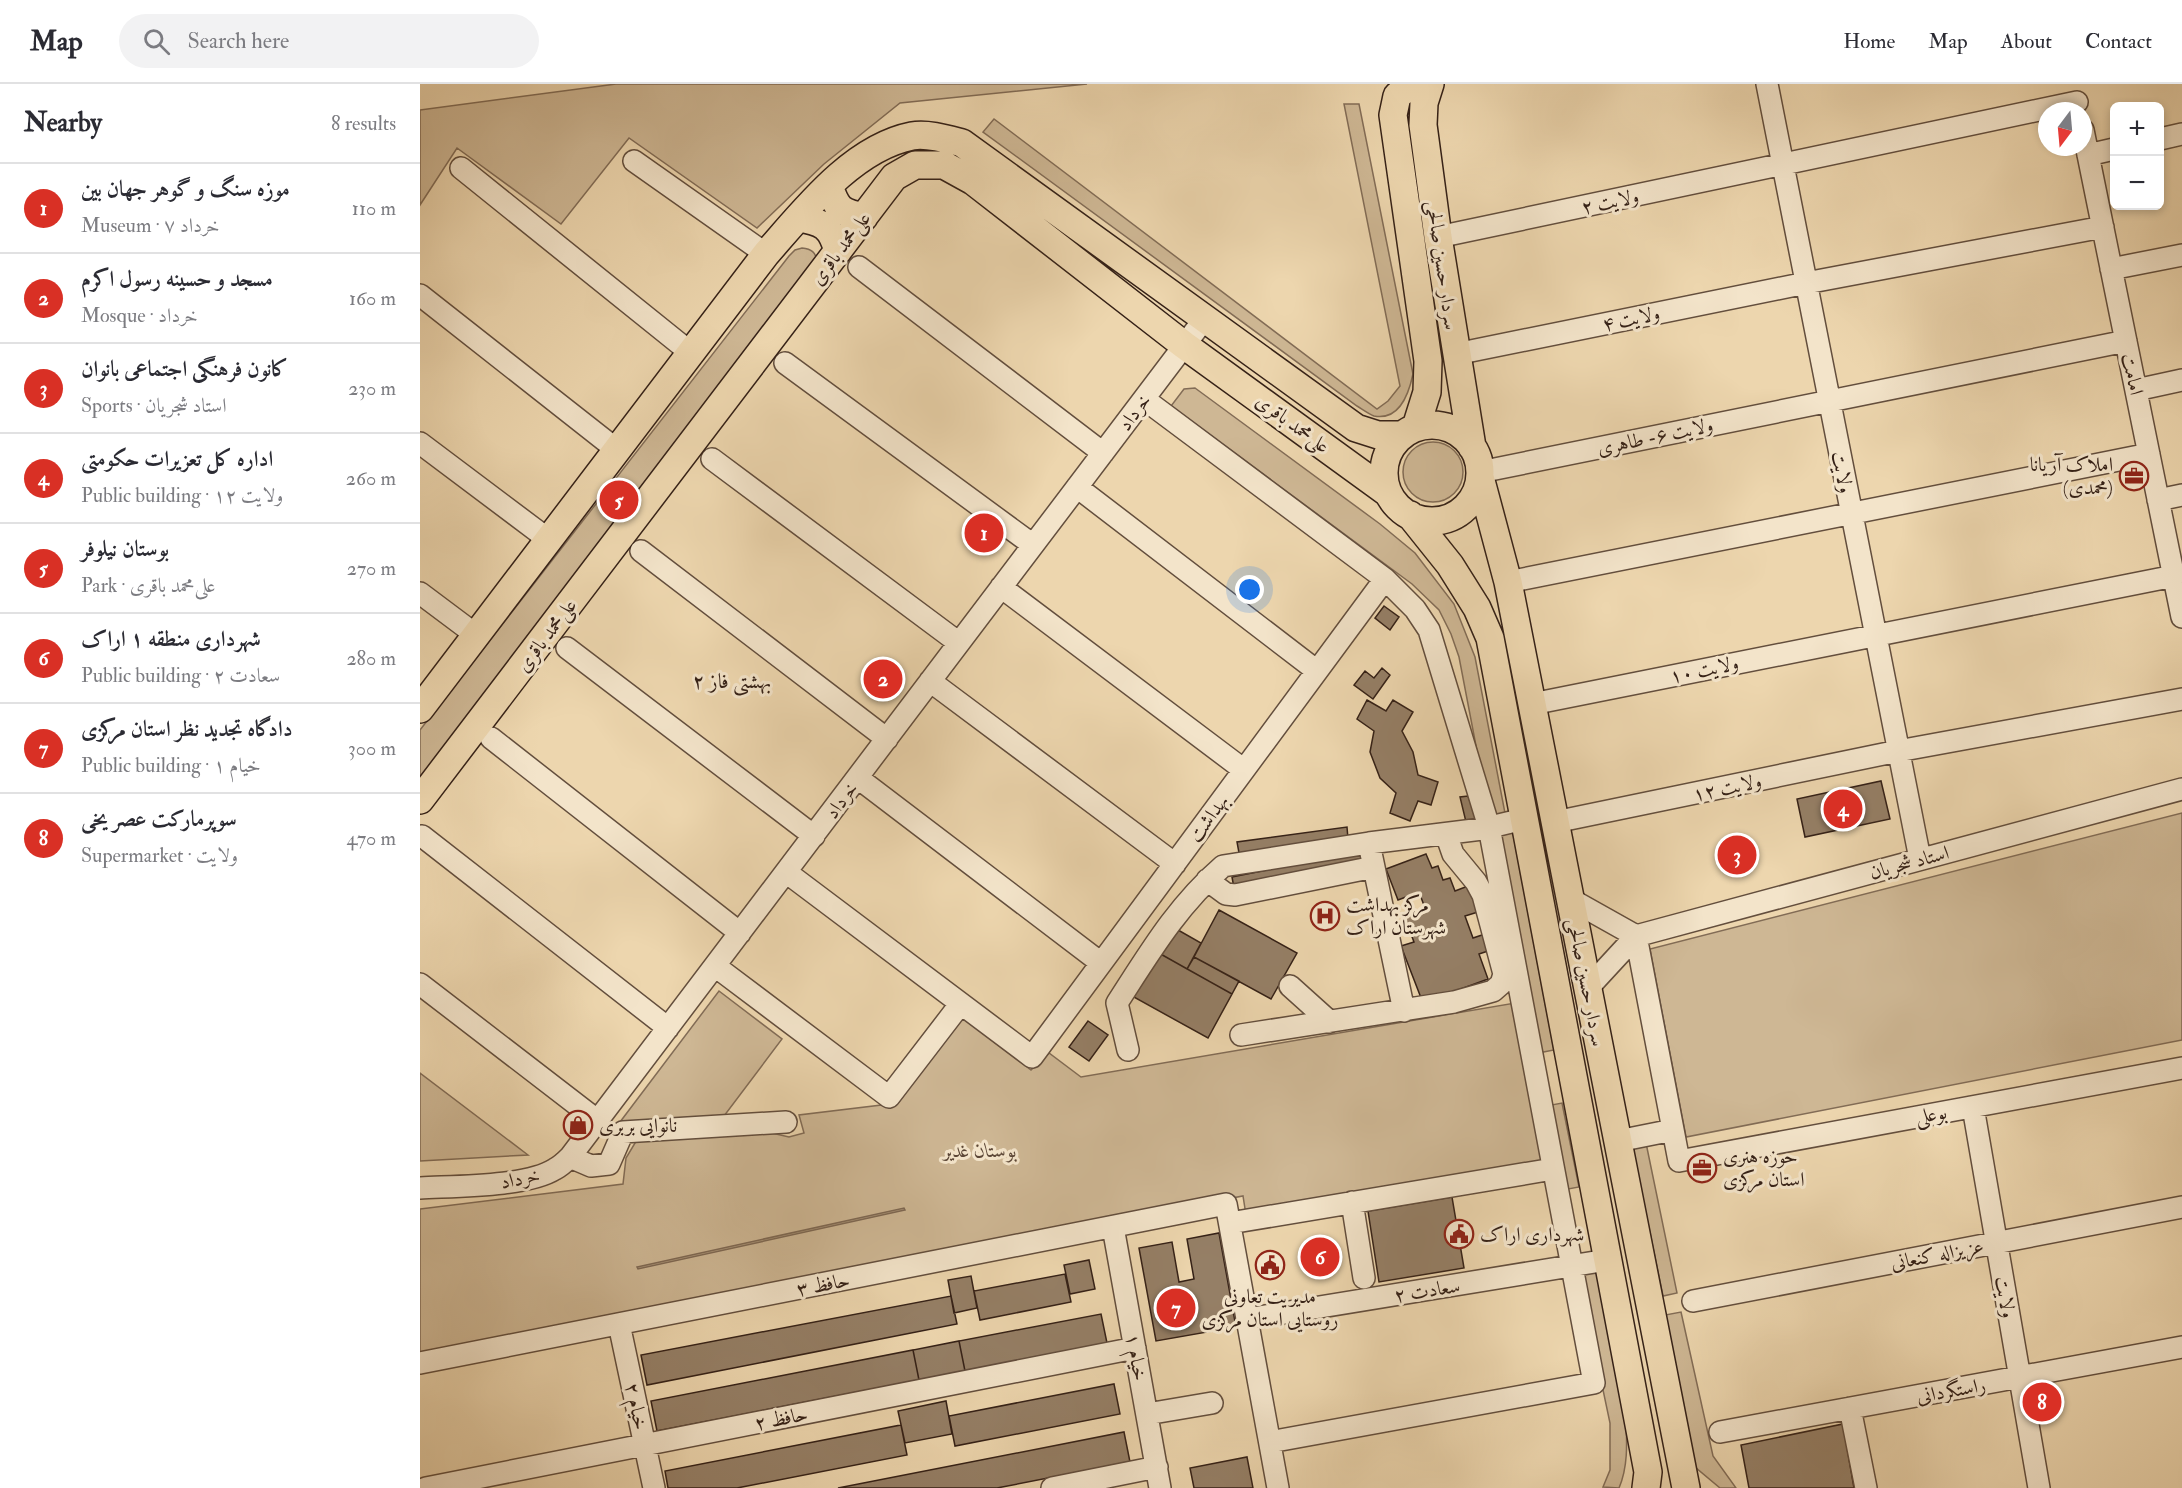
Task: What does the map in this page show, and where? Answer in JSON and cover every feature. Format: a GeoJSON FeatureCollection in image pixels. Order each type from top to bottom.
{"type":"FeatureCollection","features":[{"type":"Feature","properties":{"kind":"main road","name":"سردار حسین صالحی"},"geometry":{"type":"LineString","coordinates":[[1409,431],[1427,392],[1428,361],[1393,115],[1397,96],[1411,84]]}},
{"type":"Feature","properties":{"kind":"main road","name":"سردار حسین صالحی"},"geometry":{"type":"LineString","coordinates":[[1430,84],[1425,95],[1422,115],[1438,237],[1472,447]]}},
{"type":"Feature","properties":{"kind":"main road","name":"علی‌محمد باقری"},"geometry":{"type":"LineString","coordinates":[[420,709],[766,254],[846,170],[881,146],[913,135],[962,143],[1356,428],[1378,435],[1409,431]]}},
{"type":"Feature","properties":{"kind":"main road","name":"علی‌محمد باقری"},"geometry":{"type":"LineString","coordinates":[[420,800],[848,259],[864,217],[894,177],[915,165],[944,165],[973,181],[1184,345],[1388,492]]}},
{"type":"Feature","properties":{"kind":"main road"},"geometry":{"type":"LineString","coordinates":[[829,186],[841,210],[864,217]]}},
{"type":"Feature","properties":{"kind":"main road"},"geometry":{"type":"LineString","coordinates":[[798,218],[816,221],[829,229],[848,259]]}},
{"type":"Feature","properties":{"kind":"main road"},"geometry":{"type":"LineString","coordinates":[[1429,425],[1448,428],[1464,437],[1472,447],[1478,459],[1480,475],[1476,492],[1467,505],[1455,515],[1440,520],[1424,520],[1410,515],[1397,506],[1388,492],[1384,477],[1385,461],[1391,447],[1409,431],[1429,425]]}},
{"type":"Feature","properties":{"kind":"main road","name":"سردار حسین صالحی"},"geometry":{"type":"LineString","coordinates":[[1480,475],[1508,582],[1686,1488]]}},
{"type":"Feature","properties":{"kind":"main road","name":"سردار حسین صالحی"},"geometry":{"type":"LineString","coordinates":[[1410,515],[1450,565],[1478,608],[1490,638],[1648,1472],[1646,1488]]}},
{"type":"Feature","properties":{"kind":"main road"},"geometry":{"type":"LineString","coordinates":[[1644,1454],[1653,1462],[1664,1463],[1672,1460],[1679,1452]]}},
{"type":"Feature","properties":{"kind":"street","name":"ولایت"},"geometry":{"type":"LineString","coordinates":[[1767,84],[1920,859]]}},
{"type":"Feature","properties":{"kind":"street","name":"ولایت ۲"},"geometry":{"type":"LineString","coordinates":[[1438,237],[1783,165],[2077,99]]}},
{"type":"Feature","properties":{"kind":"street"},"geometry":{"type":"LineString","coordinates":[[2164,138],[2182,134]]}},
{"type":"Feature","properties":{"kind":"street"},"geometry":{"type":"LineString","coordinates":[[2092,153],[2110,150]]}},
{"type":"Feature","properties":{"kind":"street","name":"امامت"},"geometry":{"type":"LineString","coordinates":[[2088,156],[2182,617]]}},
{"type":"Feature","properties":{"kind":"street"},"geometry":{"type":"LineString","coordinates":[[634,161],[766,254]]}},
{"type":"Feature","properties":{"kind":"street"},"geometry":{"type":"LineString","coordinates":[[461,168],[691,353]]}},
{"type":"Feature","properties":{"kind":"street","name":"ولایت ۴"},"geometry":{"type":"LineString","coordinates":[[1456,354],[1806,283],[2103,227]]}},
{"type":"Feature","properties":{"kind":"street"},"geometry":{"type":"LineString","coordinates":[[2111,269],[2182,255]]}},
{"type":"Feature","properties":{"kind":"street"},"geometry":{"type":"LineString","coordinates":[[848,259],[1103,453]]}},
{"type":"Feature","properties":{"kind":"street"},"geometry":{"type":"LineString","coordinates":[[420,295],[617,450]]}},
{"type":"Feature","properties":{"kind":"street","name":"خرداد"},"geometry":{"type":"LineString","coordinates":[[420,1188],[485,1185],[537,1177],[555,1170],[570,1157],[1205,318]]}},
{"type":"Feature","properties":{"kind":"street","name":"ولایت ۶- طاهری"},"geometry":{"type":"LineString","coordinates":[[1480,475],[1829,400],[2126,341]]}},
{"type":"Feature","properties":{"kind":"street"},"geometry":{"type":"LineString","coordinates":[[785,363],[1033,545]]}},
{"type":"Feature","properties":{"kind":"street"},"geometry":{"type":"LineString","coordinates":[[2136,390],[2182,380]]}},
{"type":"Feature","properties":{"kind":"street"},"geometry":{"type":"LineString","coordinates":[[1144,399],[1385,579],[1415,609],[1428,630],[1489,827],[1594,1383],[1270,1442]]}},
{"type":"Feature","properties":{"kind":"street"},"geometry":{"type":"LineString","coordinates":[[420,443],[549,540]]}},
{"type":"Feature","properties":{"kind":"street"},"geometry":{"type":"LineString","coordinates":[[1508,582],[2149,454]]}},
{"type":"Feature","properties":{"kind":"street"},"geometry":{"type":"LineString","coordinates":[[712,459],[959,643]]}},
{"type":"Feature","properties":{"kind":"street"},"geometry":{"type":"LineString","coordinates":[[1077,487],[1317,671]]}},
{"type":"Feature","properties":{"kind":"street"},"geometry":{"type":"LineString","coordinates":[[2158,500],[2182,495]]}},
{"type":"Feature","properties":{"kind":"street"},"geometry":{"type":"LineString","coordinates":[[641,551],[886,739]]}},
{"type":"Feature","properties":{"kind":"street","name":"ولایت ۱۰"},"geometry":{"type":"LineString","coordinates":[[1532,704],[2174,576]]}},
{"type":"Feature","properties":{"kind":"street","name":"بهداشت"},"geometry":{"type":"LineString","coordinates":[[786,872],[1032,1058],[1385,579]]}},
{"type":"Feature","properties":{"kind":"street"},"geometry":{"type":"LineString","coordinates":[[1002,587],[1244,770]]}},
{"type":"Feature","properties":{"kind":"street"},"geometry":{"type":"LineString","coordinates":[[420,593],[476,635]]}},
{"type":"Feature","properties":{"kind":"street"},"geometry":{"type":"LineString","coordinates":[[567,648],[814,836]]}},
{"type":"Feature","properties":{"kind":"street"},"geometry":{"type":"LineString","coordinates":[[930,681],[1175,864]]}},
{"type":"Feature","properties":{"kind":"street","name":"ولایت ۱۲"},"geometry":{"type":"LineString","coordinates":[[1556,822],[1898,750],[2182,699]]}},
{"type":"Feature","properties":{"kind":"street"},"geometry":{"type":"LineString","coordinates":[[491,738],[740,933]]}},
{"type":"Feature","properties":{"kind":"street"},"geometry":{"type":"LineString","coordinates":[[858,778],[1101,963]]}},
{"type":"Feature","properties":{"kind":"street","name":"استاد شجریان"},"geometry":{"type":"LineString","coordinates":[[1636,936],[2182,789]]}},
{"type":"Feature","properties":{"kind":"street"},"geometry":{"type":"LineString","coordinates":[[1128,1050],[1117,1003],[1167,924],[1207,879],[1223,866],[1369,843],[1446,834],[1524,819]]}},
{"type":"Feature","properties":{"kind":"street"},"geometry":{"type":"LineString","coordinates":[[1241,1035],[1455,1002],[1493,991],[1501,984],[1504,974],[1483,895],[1476,882],[1453,854],[1446,834]]}},
{"type":"Feature","properties":{"kind":"street"},"geometry":{"type":"LineString","coordinates":[[422,836],[668,1028]]}},
{"type":"Feature","properties":{"kind":"street"},"geometry":{"type":"LineString","coordinates":[[1369,843],[1404,1011]]}},
{"type":"Feature","properties":{"kind":"street"},"geometry":{"type":"LineString","coordinates":[[1207,879],[1226,894],[1235,896],[1374,867]]}},
{"type":"Feature","properties":{"kind":"street"},"geometry":{"type":"LineString","coordinates":[[1570,899],[1636,936],[1673,1130],[1618,1141]]}},
{"type":"Feature","properties":{"kind":"street"},"geometry":{"type":"LineString","coordinates":[[1588,988],[1636,936]]}},
{"type":"Feature","properties":{"kind":"street"},"geometry":{"type":"LineString","coordinates":[[715,966],[890,1097],[955,1011]]}},
{"type":"Feature","properties":{"kind":"street"},"geometry":{"type":"LineString","coordinates":[[420,984],[598,1121]]}},
{"type":"Feature","properties":{"kind":"street"},"geometry":{"type":"LineString","coordinates":[[1290,986],[1330,1022]]}},
{"type":"Feature","properties":{"kind":"street","name":"بوعلی"},"geometry":{"type":"LineString","coordinates":[[1673,1130],[1679,1161],[2182,1068]]}},
{"type":"Feature","properties":{"kind":"street","name":"ولایت"},"geometry":{"type":"LineString","coordinates":[[1973,1107],[2039,1488]]}},
{"type":"Feature","properties":{"kind":"street"},"geometry":{"type":"LineString","coordinates":[[570,1157],[591,1166],[609,1164],[623,1132],[786,1122]]}},
{"type":"Feature","properties":{"kind":"street","name":"حافظ ۳"},"geometry":{"type":"LineString","coordinates":[[420,1363],[1113,1227],[1352,1202],[1552,1169]]}},
{"type":"Feature","properties":{"kind":"street"},"geometry":{"type":"LineString","coordinates":[[1352,1202],[1364,1278]]}},
{"type":"Feature","properties":{"kind":"street","name":"عزیزاله کنعانی"},"geometry":{"type":"LineString","coordinates":[[1693,1301],[2182,1207]]}},
{"type":"Feature","properties":{"kind":"street"},"geometry":{"type":"LineString","coordinates":[[1228,1214],[1278,1488]]}},
{"type":"Feature","properties":{"kind":"street","name":"خیام ۱"},"geometry":{"type":"LineString","coordinates":[[1113,1227],[1159,1478]]}},
{"type":"Feature","properties":{"kind":"street","name":"سعادت ۲"},"geometry":{"type":"LineString","coordinates":[[1247,1320],[1607,1260]]}},
{"type":"Feature","properties":{"kind":"street","name":"خیام ۲"},"geometry":{"type":"LineString","coordinates":[[619,1324],[654,1488]]}},
{"type":"Feature","properties":{"kind":"street","name":"راستگردانی"},"geometry":{"type":"LineString","coordinates":[[1720,1432],[2182,1347]]}},
{"type":"Feature","properties":{"kind":"street","name":"حافظ ۲"},"geometry":{"type":"LineString","coordinates":[[426,1488],[1135,1348]]}},
{"type":"Feature","properties":{"kind":"street"},"geometry":{"type":"LineString","coordinates":[[1147,1414],[1212,1403]]}},
{"type":"Feature","properties":{"kind":"street"},"geometry":{"type":"LineString","coordinates":[[1850,1408],[1866,1488]]}},
{"type":"Feature","properties":{"kind":"street"},"geometry":{"type":"LineString","coordinates":[[1052,1488],[1159,1478]]}},
{"type":"Feature","properties":{"kind":"green space"},"geometry":{"type":"Polygon","coordinates":[[[616,84],[1087,84],[900,103],[824,164],[757,228],[629,138],[561,224],[457,148],[420,205],[420,110],[616,84]]]}},
{"type":"Feature","properties":{"kind":"green space"},"geometry":{"type":"Polygon","coordinates":[[[1344,104],[1359,104],[1413,374],[1402,404],[1397,410],[1383,416],[1374,416],[1357,406],[983,132],[994,119],[1377,409],[1388,401],[1400,386],[1344,104]]]}},
{"type":"Feature","properties":{"kind":"green space"},"geometry":{"type":"Polygon","coordinates":[[[802,248],[813,252],[818,262],[420,780],[420,730],[789,256],[795,250],[802,248]]]}},
{"type":"Feature","properties":{"kind":"green space"},"geometry":{"type":"Polygon","coordinates":[[[1195,388],[1380,524],[1415,553],[1454,604],[1475,657],[1505,813],[1490,819],[1459,657],[1439,610],[1412,584],[1171,406],[1184,389],[1195,388]]]}},
{"type":"Feature","properties":{"kind":"green space"},"geometry":{"type":"Polygon","coordinates":[[[1427,442],[1439,442],[1450,447],[1458,455],[1463,472],[1461,484],[1450,497],[1439,502],[1427,502],[1416,497],[1408,489],[1403,478],[1403,466],[1408,455],[1416,447],[1427,442]]]}},
{"type":"Feature","properties":{"kind":"green space"},"geometry":{"type":"Polygon","coordinates":[[[2182,813],[2182,1040],[1686,1137],[1650,949],[2182,813]]]}},
{"type":"Feature","properties":{"kind":"green space"},"geometry":{"type":"Polygon","coordinates":[[[1496,832],[1513,833],[1554,1050],[1538,1053],[1496,832]]]}},
{"type":"Feature","properties":{"kind":"green space"},"geometry":{"type":"Polygon","coordinates":[[[719,991],[782,1039],[721,1120],[617,1126],[719,991]]]}},
{"type":"Feature","properties":{"kind":"green space","name":"بوستان غدیر"},"geometry":{"type":"Polygon","coordinates":[[[1515,1003],[1546,1165],[1246,1215],[1243,1196],[614,1316],[420,1356],[420,1209],[623,1184],[626,1158],[638,1138],[763,1131],[789,1137],[804,1133],[799,1115],[898,1103],[961,1017],[1031,1070],[1049,1053],[1081,1077],[1515,1003]]]}},
{"type":"Feature","properties":{"kind":"green space"},"geometry":{"type":"Polygon","coordinates":[[[420,1073],[528,1155],[420,1161],[420,1073]]]}},
{"type":"Feature","properties":{"kind":"green space"},"geometry":{"type":"Polygon","coordinates":[[[1562,1103],[1579,1187],[1563,1190],[1546,1106],[1562,1103]]]}},
{"type":"Feature","properties":{"kind":"green space"},"geometry":{"type":"Polygon","coordinates":[[[1646,1143],[1677,1293],[1663,1296],[1632,1146],[1646,1143]]]}},
{"type":"Feature","properties":{"kind":"green space"},"geometry":{"type":"Polygon","coordinates":[[[1597,1268],[1626,1421],[1627,1447],[1619,1488],[1603,1487],[1610,1470],[1610,1423],[1578,1271],[1597,1268]]]}},
{"type":"Feature","properties":{"kind":"green space"},"geometry":{"type":"Polygon","coordinates":[[[1681,1312],[1713,1456],[1736,1488],[1720,1488],[1695,1467],[1665,1315],[1681,1312]]]}},
{"type":"Feature","properties":{"kind":"shaded area"},"geometry":{"type":"Polygon","coordinates":[[[904,1208],[905,1210],[638,1269],[637,1267],[904,1208]]]}},
{"type":"Feature","properties":{"kind":"building"},"geometry":{"type":"Polygon","coordinates":[[[1384,606],[1399,617],[1390,630],[1375,618],[1384,606]]]}},
{"type":"Feature","properties":{"kind":"building"},"geometry":{"type":"Polygon","coordinates":[[[1382,668],[1390,675],[1373,699],[1354,685],[1365,671],[1374,678],[1382,668]]]}},
{"type":"Feature","properties":{"kind":"building"},"geometry":{"type":"Polygon","coordinates":[[[1367,700],[1386,711],[1393,700],[1413,712],[1402,731],[1413,752],[1418,775],[1438,782],[1431,805],[1418,801],[1410,821],[1390,813],[1396,793],[1380,778],[1370,752],[1374,731],[1357,719],[1367,700]]]}},
{"type":"Feature","properties":{"kind":"building"},"geometry":{"type":"Polygon","coordinates":[[[1881,781],[1890,819],[1805,837],[1797,799],[1881,781]]]}},
{"type":"Feature","properties":{"kind":"building"},"geometry":{"type":"Polygon","coordinates":[[[1468,796],[1477,820],[1466,822],[1460,797],[1468,796]]]}},
{"type":"Feature","properties":{"kind":"building"},"geometry":{"type":"Polygon","coordinates":[[[1347,827],[1348,839],[1239,853],[1237,842],[1347,827]]]}},
{"type":"Feature","properties":{"kind":"building"},"geometry":{"type":"Polygon","coordinates":[[[1360,851],[1362,862],[1234,888],[1232,877],[1360,851]]]}},
{"type":"Feature","properties":{"kind":"building"},"geometry":{"type":"Polygon","coordinates":[[[1426,854],[1432,868],[1438,866],[1443,880],[1450,878],[1455,891],[1468,886],[1478,912],[1465,916],[1473,938],[1485,934],[1491,950],[1479,954],[1488,979],[1423,1003],[1401,946],[1414,942],[1404,916],[1425,908],[1419,892],[1398,900],[1386,869],[1426,854]]]}},
{"type":"Feature","properties":{"kind":"building"},"geometry":{"type":"Polygon","coordinates":[[[1219,910],[1297,953],[1271,999],[1194,957],[1219,910]]]}},
{"type":"Feature","properties":{"kind":"building"},"geometry":{"type":"Polygon","coordinates":[[[1171,926],[1201,943],[1187,969],[1157,952],[1171,926]]]}},
{"type":"Feature","properties":{"kind":"building"},"geometry":{"type":"Polygon","coordinates":[[[1157,952],[1232,994],[1208,1038],[1132,996],[1157,952]]]}},
{"type":"Feature","properties":{"kind":"building"},"geometry":{"type":"Polygon","coordinates":[[[1194,957],[1239,981],[1232,994],[1187,969],[1194,957]]]}},
{"type":"Feature","properties":{"kind":"building"},"geometry":{"type":"Polygon","coordinates":[[[1088,1021],[1108,1035],[1089,1061],[1069,1047],[1088,1021]]]}},
{"type":"Feature","properties":{"kind":"building"},"geometry":{"type":"Polygon","coordinates":[[[1452,1197],[1464,1268],[1379,1282],[1368,1211],[1452,1197]]]}},
{"type":"Feature","properties":{"kind":"building"},"geometry":{"type":"Polygon","coordinates":[[[1219,1233],[1236,1327],[1156,1341],[1139,1248],[1172,1242],[1179,1282],[1194,1279],[1187,1239],[1219,1233]]]}},
{"type":"Feature","properties":{"kind":"building"},"geometry":{"type":"Polygon","coordinates":[[[1089,1260],[1095,1289],[1070,1294],[1064,1265],[1089,1260]]]}},
{"type":"Feature","properties":{"kind":"building"},"geometry":{"type":"Polygon","coordinates":[[[1065,1274],[1071,1302],[980,1320],[974,1291],[1065,1274]]]}},
{"type":"Feature","properties":{"kind":"building"},"geometry":{"type":"Polygon","coordinates":[[[971,1276],[977,1308],[954,1313],[948,1280],[971,1276]]]}},
{"type":"Feature","properties":{"kind":"building"},"geometry":{"type":"Polygon","coordinates":[[[951,1296],[957,1324],[647,1385],[641,1355],[951,1296]]]}},
{"type":"Feature","properties":{"kind":"building"},"geometry":{"type":"Polygon","coordinates":[[[1101,1314],[1107,1343],[965,1371],[959,1341],[1101,1314]]]}},
{"type":"Feature","properties":{"kind":"building"},"geometry":{"type":"Polygon","coordinates":[[[959,1341],[965,1371],[919,1380],[913,1350],[959,1341]]]}},
{"type":"Feature","properties":{"kind":"building"},"geometry":{"type":"Polygon","coordinates":[[[913,1350],[919,1380],[657,1431],[651,1401],[913,1350]]]}},
{"type":"Feature","properties":{"kind":"building"},"geometry":{"type":"Polygon","coordinates":[[[1114,1384],[1120,1414],[955,1446],[949,1416],[1114,1384]]]}},
{"type":"Feature","properties":{"kind":"building"},"geometry":{"type":"Polygon","coordinates":[[[946,1401],[952,1434],[905,1443],[898,1411],[946,1401]]]}},
{"type":"Feature","properties":{"kind":"building"},"geometry":{"type":"Polygon","coordinates":[[[1843,1424],[1854,1488],[1749,1488],[1741,1445],[1843,1424]]]}},
{"type":"Feature","properties":{"kind":"building"},"geometry":{"type":"Polygon","coordinates":[[[901,1425],[907,1455],[737,1488],[668,1488],[665,1471],[901,1425]]]}},
{"type":"Feature","properties":{"kind":"building"},"geometry":{"type":"Polygon","coordinates":[[[1124,1432],[1130,1462],[997,1488],[838,1488],[1124,1432]]]}},
{"type":"Feature","properties":{"kind":"building"},"geometry":{"type":"Polygon","coordinates":[[[1247,1457],[1253,1488],[1194,1488],[1190,1468],[1247,1457]]]}},
{"type":"Feature","properties":{"kind":"place","name":"املاک آریانا (محمدی)"},"geometry":{"type":"Point","coordinates":[2134,476]}},
{"type":"Feature","properties":{"kind":"place","name":"بوستان نیلوفر"},"geometry":{"type":"Point","coordinates":[619,500]}},
{"type":"Feature","properties":{"kind":"place","name":"موزه سنگ و گوهر جهان بین"},"geometry":{"type":"Point","coordinates":[984,533]}},
{"type":"Feature","properties":{"kind":"place","name":"مسجد و حسینه رسول اکرم"},"geometry":{"type":"Point","coordinates":[883,679]}},
{"type":"Feature","properties":{"kind":"place","name":"اداره کل تعزیرات حکومتی"},"geometry":{"type":"Point","coordinates":[1843,809]}},
{"type":"Feature","properties":{"kind":"place","name":"کانون فرهنگی اجتماعی بانوان"},"geometry":{"type":"Point","coordinates":[1737,855]}},
{"type":"Feature","properties":{"kind":"place","name":"مرکز بهداشت شهرستان اراک"},"geometry":{"type":"Point","coordinates":[1325,916]}},
{"type":"Feature","properties":{"kind":"place","name":"نانوایی بربری"},"geometry":{"type":"Point","coordinates":[578,1125]}},
{"type":"Feature","properties":{"kind":"place","name":"حوزه هنری استان مرکزی"},"geometry":{"type":"Point","coordinates":[1702,1168]}},
{"type":"Feature","properties":{"kind":"place","name":"شهرداری اراک"},"geometry":{"type":"Point","coordinates":[1459,1234]}},
{"type":"Feature","properties":{"kind":"place","name":"شهرداری منطقه ۱ اراک"},"geometry":{"type":"Point","coordinates":[1320,1257]}},
{"type":"Feature","properties":{"kind":"place","name":"مدیریت تعاونی روستایی استان مرکزی"},"geometry":{"type":"Point","coordinates":[1270,1265]}},
{"type":"Feature","properties":{"kind":"place","name":"دادگاه تجدید نظر استان مرکزی"},"geometry":{"type":"Point","coordinates":[1176,1308]}},
{"type":"Feature","properties":{"kind":"place","name":"سوپرمارکت عصر یخی"},"geometry":{"type":"Point","coordinates":[2042,1402]}},
{"type":"Feature","properties":{"kind":"district","name":"بهشتی فاز ۲"},"geometry":{"type":"Point","coordinates":[732,681]}}]}
